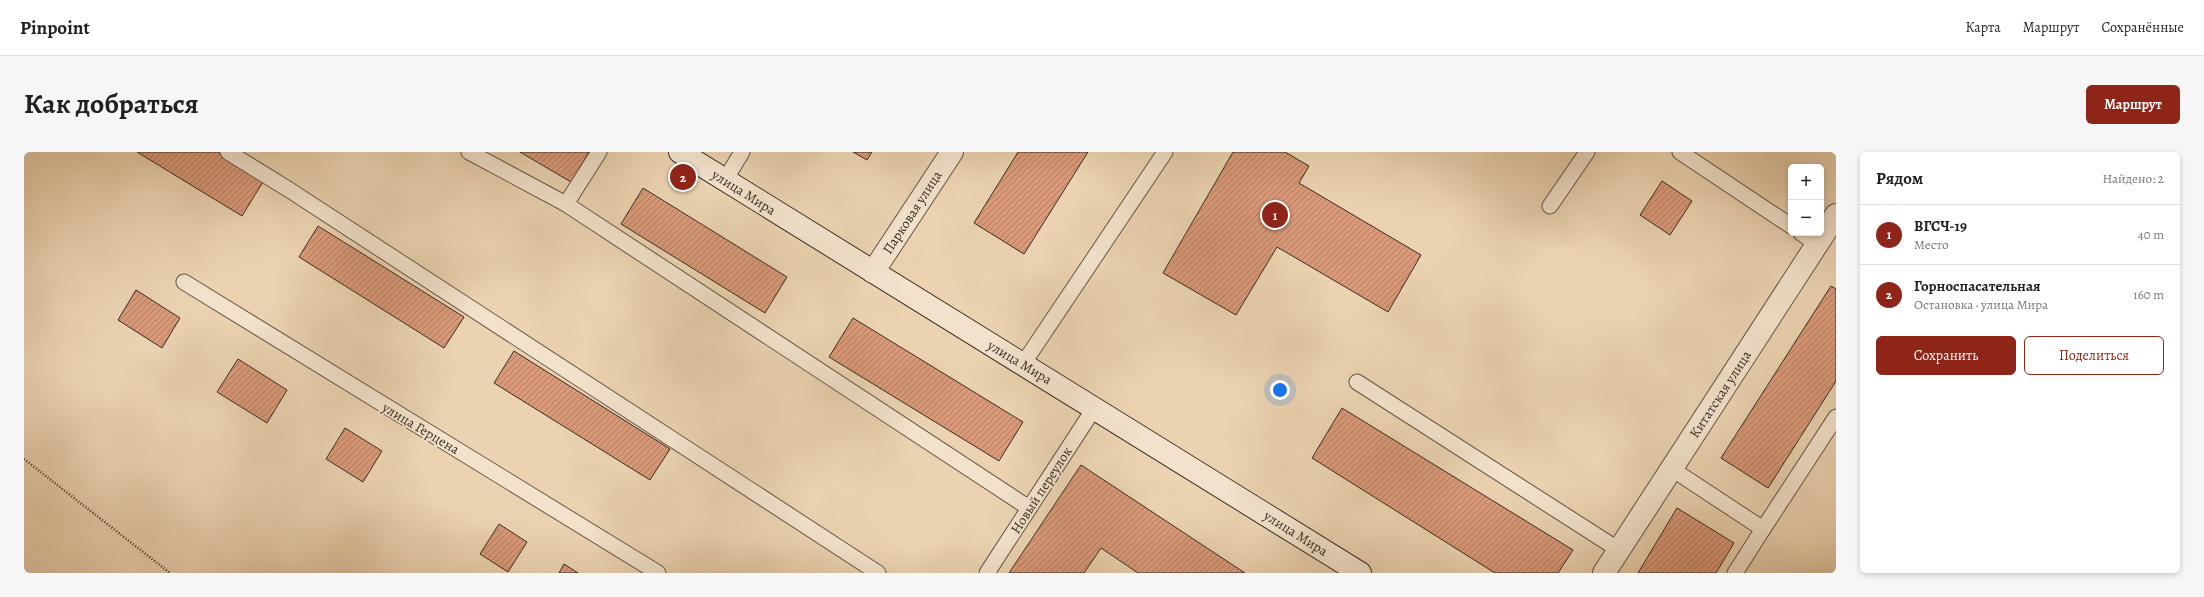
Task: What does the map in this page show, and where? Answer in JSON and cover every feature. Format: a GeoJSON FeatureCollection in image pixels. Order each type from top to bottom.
{"type":"FeatureCollection","features":[{"type":"Feature","properties":{"kind":"main road","name":"улица Мира"},"geometry":{"type":"LineString","coordinates":[[680,152],[873,272],[1095,407],[1360,573]]}},
{"type":"Feature","properties":{"kind":"main road","name":"Парковая улица"},"geometry":{"type":"LineString","coordinates":[[873,272],[952,152]]}},
{"type":"Feature","properties":{"kind":"main road","name":"Китатская улица"},"geometry":{"type":"LineString","coordinates":[[1604,573],[1672,469],[1809,238],[1835,220]]}},
{"type":"Feature","properties":{"kind":"lane"},"geometry":{"type":"LineString","coordinates":[[228,152],[291,191],[878,573]]}},
{"type":"Feature","properties":{"kind":"lane"},"geometry":{"type":"LineString","coordinates":[[469,152],[566,204],[1030,508]]}},
{"type":"Feature","properties":{"kind":"lane"},"geometry":{"type":"LineString","coordinates":[[566,204],[599,152]]}},
{"type":"Feature","properties":{"kind":"lane"},"geometry":{"type":"LineString","coordinates":[[724,180],[742,152]]}},
{"type":"Feature","properties":{"kind":"lane"},"geometry":{"type":"LineString","coordinates":[[1023,364],[1165,152]]}},
{"type":"Feature","properties":{"kind":"lane"},"geometry":{"type":"LineString","coordinates":[[1550,206],[1587,152]]}},
{"type":"Feature","properties":{"kind":"lane"},"geometry":{"type":"LineString","coordinates":[[1680,152],[1788,224]]}},
{"type":"Feature","properties":{"kind":"lane","name":"улица Герцена"},"geometry":{"type":"LineString","coordinates":[[184,282],[658,573]]}},
{"type":"Feature","properties":{"kind":"lane"},"geometry":{"type":"LineString","coordinates":[[1357,382],[1619,550]]}},
{"type":"Feature","properties":{"kind":"lane","name":"Новый переулок"},"geometry":{"type":"LineString","coordinates":[[987,573],[1095,407]]}},
{"type":"Feature","properties":{"kind":"lane"},"geometry":{"type":"LineString","coordinates":[[1735,573],[1836,416]]}},
{"type":"Feature","properties":{"kind":"lane"},"geometry":{"type":"LineString","coordinates":[[1672,469],[1762,529]]}},
{"type":"Feature","properties":{"kind":"path"},"geometry":{"type":"LineString","coordinates":[[24,459],[170,573]]}},
{"type":"Feature","properties":{"kind":"building"},"geometry":{"type":"Polygon","coordinates":[[[137,152],[218,152],[264,180],[242,216],[137,152]]]}},
{"type":"Feature","properties":{"kind":"building"},"geometry":{"type":"Polygon","coordinates":[[[520,152],[589,152],[571,182],[520,152]]]}},
{"type":"Feature","properties":{"kind":"building"},"geometry":{"type":"Polygon","coordinates":[[[853,152],[872,152],[867,160],[853,152]]]}},
{"type":"Feature","properties":{"kind":"building"},"geometry":{"type":"Polygon","coordinates":[[[1018,152],[1088,152],[1024,254],[974,223],[1018,152]]]}},
{"type":"Feature","properties":{"kind":"building"},"geometry":{"type":"Polygon","coordinates":[[[1233,152],[1285,152],[1309,166],[1299,183],[1421,255],[1388,312],[1277,247],[1236,315],[1163,273],[1233,152]]]}},
{"type":"Feature","properties":{"kind":"building"},"geometry":{"type":"Polygon","coordinates":[[[1662,181],[1692,201],[1670,235],[1640,215],[1662,181]]]}},
{"type":"Feature","properties":{"kind":"building"},"geometry":{"type":"Polygon","coordinates":[[[643,188],[787,277],[765,313],[621,224],[643,188]]]}},
{"type":"Feature","properties":{"kind":"building"},"geometry":{"type":"Polygon","coordinates":[[[318,226],[464,317],[444,348],[299,257],[318,226]]]}},
{"type":"Feature","properties":{"kind":"building"},"geometry":{"type":"Polygon","coordinates":[[[1831,286],[1836,289],[1836,381],[1768,488],[1721,458],[1831,286]]]}},
{"type":"Feature","properties":{"kind":"building"},"geometry":{"type":"Polygon","coordinates":[[[136,290],[180,318],[162,348],[118,320],[136,290]]]}},
{"type":"Feature","properties":{"kind":"building"},"geometry":{"type":"Polygon","coordinates":[[[853,318],[1023,422],[999,461],[829,357],[853,318]]]}},
{"type":"Feature","properties":{"kind":"building"},"geometry":{"type":"Polygon","coordinates":[[[514,351],[670,449],[650,480],[494,383],[514,351]]]}},
{"type":"Feature","properties":{"kind":"building"},"geometry":{"type":"Polygon","coordinates":[[[238,359],[287,390],[267,423],[217,392],[238,359]]]}},
{"type":"Feature","properties":{"kind":"building"},"geometry":{"type":"Polygon","coordinates":[[[1342,408],[1573,550],[1558,573],[1495,573],[1312,458],[1342,408]]]}},
{"type":"Feature","properties":{"kind":"building"},"geometry":{"type":"Polygon","coordinates":[[[345,428],[382,451],[363,482],[326,459],[345,428]]]}},
{"type":"Feature","properties":{"kind":"building"},"geometry":{"type":"Polygon","coordinates":[[[1081,465],[1245,573],[1138,573],[1101,548],[1084,573],[1009,573],[1081,465]]]}},
{"type":"Feature","properties":{"kind":"building"},"geometry":{"type":"Polygon","coordinates":[[[1677,508],[1734,543],[1716,573],[1638,573],[1677,508]]]}},
{"type":"Feature","properties":{"kind":"building"},"geometry":{"type":"Polygon","coordinates":[[[499,524],[527,542],[508,572],[480,554],[499,524]]]}},
{"type":"Feature","properties":{"kind":"building"},"geometry":{"type":"Polygon","coordinates":[[[564,564],[578,573],[559,573],[564,564]]]}},
{"type":"Feature","properties":{"kind":"place","name":"Горноспасательная"},"geometry":{"type":"Point","coordinates":[683,177]}},
{"type":"Feature","properties":{"kind":"place","name":"ВГСЧ-19"},"geometry":{"type":"Point","coordinates":[1275,215]}}]}
